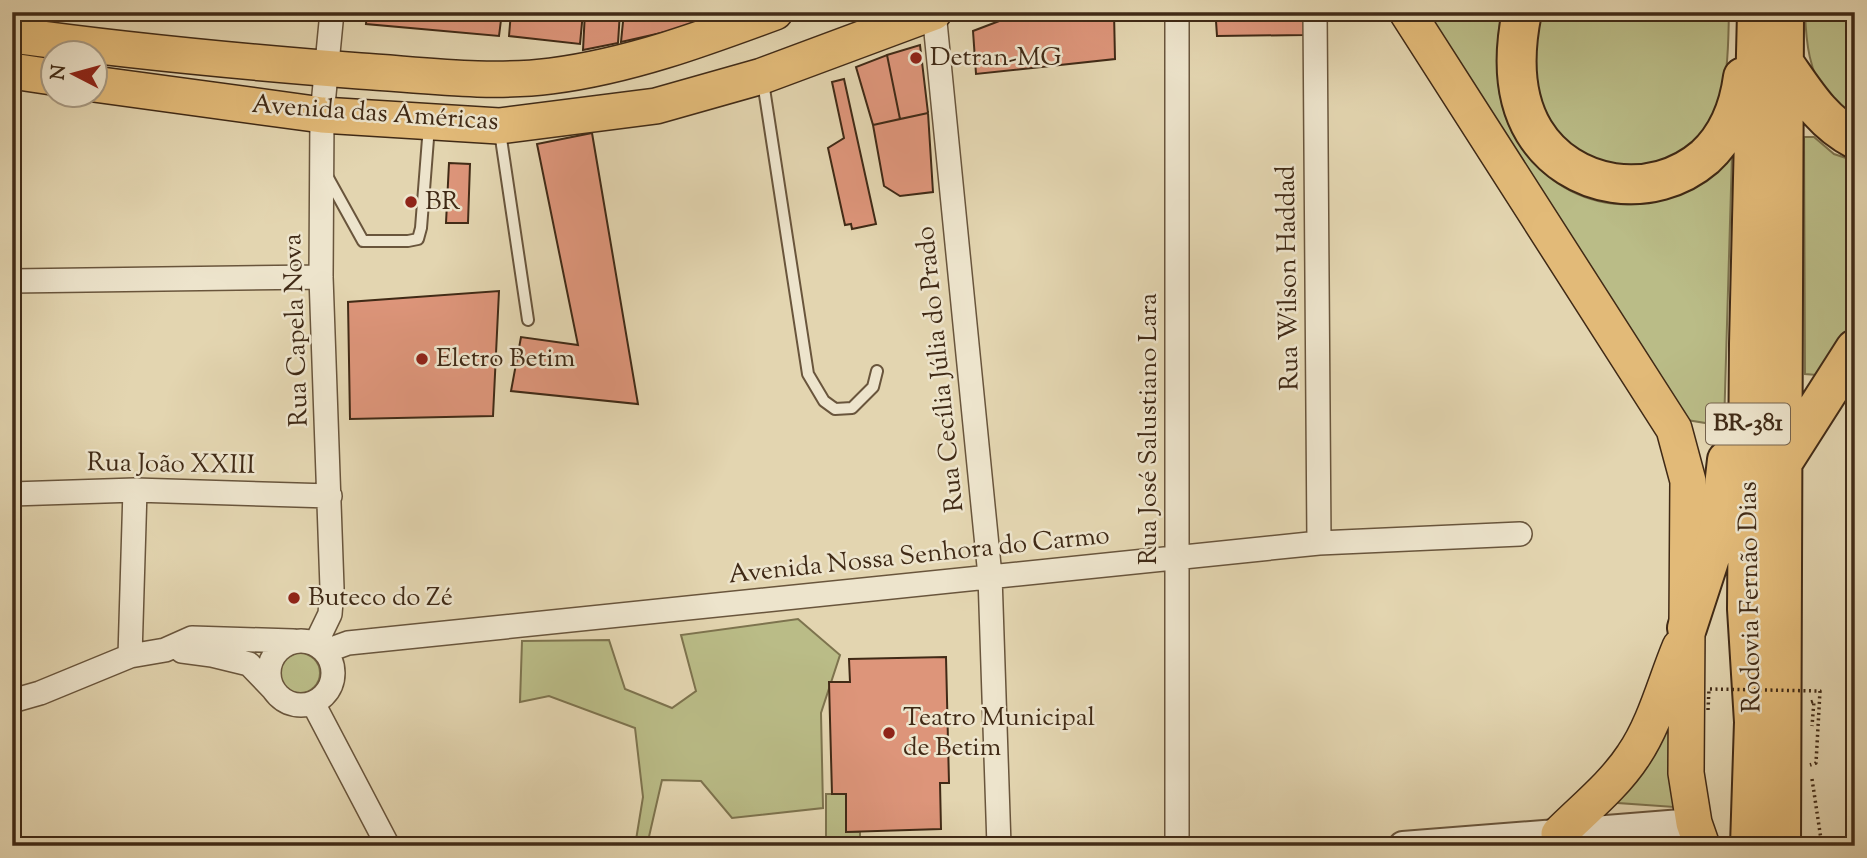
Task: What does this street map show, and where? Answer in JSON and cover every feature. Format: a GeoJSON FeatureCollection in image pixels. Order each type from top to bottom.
{"type":"FeatureCollection","features":[{"type":"Feature","properties":{"kind":"highway"},"geometry":{"type":"LineString","coordinates":[[1522,12],[1516,45],[1517,77],[1524,108],[1534,131],[1549,150],[1568,167],[1589,178],[1614,184],[1638,185],[1662,181],[1685,171],[1705,156],[1721,138],[1733,117],[1741,89],[1751,12]]}},
{"type":"Feature","properties":{"kind":"highway","name":"Rodovia Fernão Dias"},"geometry":{"type":"LineString","coordinates":[[1750,846],[1754,722],[1747,609],[1749,344],[1757,12]]}},
{"type":"Feature","properties":{"kind":"highway","name":"Rodovia Fernão Dias"},"geometry":{"type":"LineString","coordinates":[[1781,846],[1784,12]]}},
{"type":"Feature","properties":{"kind":"highway"},"geometry":{"type":"LineString","coordinates":[[1784,63],[1822,117],[1839,131],[1855,139]]}},
{"type":"Feature","properties":{"kind":"highway"},"geometry":{"type":"LineString","coordinates":[[1687,628],[1719,530],[1724,471],[1749,344]]}},
{"type":"Feature","properties":{"kind":"highway"},"geometry":{"type":"LineString","coordinates":[[1783,463],[1851,362]]}},
{"type":"Feature","properties":{"kind":"highway"},"geometry":{"type":"LineString","coordinates":[[1727,846],[1732,698],[1747,609]]}},
{"type":"Feature","properties":{"kind":"main road","name":"Avenida das Américas"},"geometry":{"type":"LineString","coordinates":[[108,86],[322,115],[499,126],[656,106],[762,76],[934,12]]}},
{"type":"Feature","properties":{"kind":"main road"},"geometry":{"type":"LineString","coordinates":[[1407,12],[1674,429],[1688,481],[1686,772],[1698,835]]}},
{"type":"Feature","properties":{"kind":"main road","name":"Avenida das Américas"},"geometry":{"type":"LineString","coordinates":[[12,35],[123,50],[327,69],[509,79],[551,76],[649,57],[756,15]]}},
{"type":"Feature","properties":{"kind":"main road"},"geometry":{"type":"LineString","coordinates":[[649,57],[639,68],[637,86],[644,98],[656,106]]}},
{"type":"Feature","properties":{"kind":"main road"},"geometry":{"type":"LineString","coordinates":[[12,71],[38,75]]}},
{"type":"Feature","properties":{"kind":"main road"},"geometry":{"type":"LineString","coordinates":[[1559,834],[1633,757],[1646,734],[1687,628]]}},
{"type":"Feature","properties":{"kind":"street","name":"Rua Cecília Júlia do Prado"},"geometry":{"type":"LineString","coordinates":[[934,12],[990,576],[999,846]]}},
{"type":"Feature","properties":{"kind":"street","name":"Rua José Salustiano Lara"},"geometry":{"type":"LineString","coordinates":[[1177,12],[1177,846]]}},
{"type":"Feature","properties":{"kind":"street","name":"Rua Wilson Haddad"},"geometry":{"type":"LineString","coordinates":[[1315,12],[1320,543]]}},
{"type":"Feature","properties":{"kind":"street","name":"Rua Capela Nova"},"geometry":{"type":"LineString","coordinates":[[321,647],[330,614],[332,588],[321,277],[326,15]]}},
{"type":"Feature","properties":{"kind":"street"},"geometry":{"type":"LineString","coordinates":[[12,281],[321,277]]}},
{"type":"Feature","properties":{"kind":"street"},"geometry":{"type":"LineString","coordinates":[[130,656],[135,490]]}},
{"type":"Feature","properties":{"kind":"street","name":"Rua João XXIII"},"geometry":{"type":"LineString","coordinates":[[12,494],[135,490],[330,496]]}},
{"type":"Feature","properties":{"kind":"street","name":"Avenida Nossa Senhora do Carmo"},"geometry":{"type":"LineString","coordinates":[[321,647],[1320,543],[1520,534]]}},
{"type":"Feature","properties":{"kind":"street"},"geometry":{"type":"LineString","coordinates":[[12,701],[40,693],[130,656],[165,649],[192,638],[305,640],[321,647],[332,663],[332,681],[324,696],[313,703],[298,705],[289,703],[249,664],[212,654],[165,649]]}},
{"type":"Feature","properties":{"kind":"street"},"geometry":{"type":"LineString","coordinates":[[274,690],[269,671],[271,660],[276,652],[293,641]]}},
{"type":"Feature","properties":{"kind":"street"},"geometry":{"type":"LineString","coordinates":[[313,703],[388,846]]}},
{"type":"Feature","properties":{"kind":"street"},"geometry":{"type":"LineString","coordinates":[[1403,846],[1559,834],[1698,835]]}},
{"type":"Feature","properties":{"kind":"lane"},"geometry":{"type":"LineString","coordinates":[[762,76],[808,374],[824,401],[835,410],[852,408],[873,387],[877,371]]}},
{"type":"Feature","properties":{"kind":"lane"},"geometry":{"type":"LineString","coordinates":[[323,167],[363,241],[418,239],[430,123]]}},
{"type":"Feature","properties":{"kind":"lane"},"geometry":{"type":"LineString","coordinates":[[499,126],[528,320]]}},
{"type":"Feature","properties":{"kind":"path"},"geometry":{"type":"LineString","coordinates":[[1708,710],[1709,689],[1820,691],[1816,763],[1810,765]]}},
{"type":"Feature","properties":{"kind":"green space"},"geometry":{"type":"Polygon","coordinates":[[[1424,12],[1502,12],[1497,62],[1504,112],[1518,142],[1539,168],[1564,187],[1592,199],[1621,204],[1651,202],[1680,193],[1707,178],[1732,155],[1724,426],[1687,420],[1424,12]]]}},
{"type":"Feature","properties":{"kind":"green space"},"geometry":{"type":"Polygon","coordinates":[[[1541,12],[1729,12],[1724,84],[1717,107],[1707,126],[1694,142],[1659,161],[1639,165],[1618,164],[1579,152],[1564,141],[1552,126],[1537,90],[1533,49],[1541,12]]]}},
{"type":"Feature","properties":{"kind":"green space"},"geometry":{"type":"Polygon","coordinates":[[[1805,12],[1855,12],[1855,119],[1828,98],[1817,78],[1808,46],[1805,12]]]}},
{"type":"Feature","properties":{"kind":"green space"},"geometry":{"type":"Polygon","coordinates":[[[1804,137],[1814,137],[1834,154],[1855,161],[1855,321],[1817,375],[1805,374],[1804,137]]]}},
{"type":"Feature","properties":{"kind":"green space"},"geometry":{"type":"Polygon","coordinates":[[[798,619],[840,655],[821,713],[823,808],[732,818],[701,781],[662,780],[648,841],[635,846],[643,797],[635,728],[549,696],[520,702],[522,641],[609,640],[625,689],[672,708],[696,691],[681,635],[798,619]]]}},
{"type":"Feature","properties":{"kind":"green space"},"geometry":{"type":"Polygon","coordinates":[[[300,653],[314,659],[320,673],[314,687],[300,693],[286,687],[280,673],[286,659],[300,653]]]}},
{"type":"Feature","properties":{"kind":"green space"},"geometry":{"type":"Polygon","coordinates":[[[1672,697],[1674,807],[1604,802],[1672,697]]]}},
{"type":"Feature","properties":{"kind":"green space"},"geometry":{"type":"Polygon","coordinates":[[[826,794],[846,794],[846,832],[860,832],[860,846],[826,846],[826,794]]]}},
{"type":"Feature","properties":{"kind":"building"},"geometry":{"type":"Polygon","coordinates":[[[367,12],[502,12],[499,36],[366,24],[367,12]]]}},
{"type":"Feature","properties":{"kind":"building"},"geometry":{"type":"Polygon","coordinates":[[[511,12],[583,12],[580,44],[509,36],[511,12]]]}},
{"type":"Feature","properties":{"kind":"building"},"geometry":{"type":"Polygon","coordinates":[[[585,12],[620,12],[618,43],[583,50],[585,12]]]}},
{"type":"Feature","properties":{"kind":"building"},"geometry":{"type":"Polygon","coordinates":[[[624,12],[694,12],[701,24],[621,42],[624,12]]]}},
{"type":"Feature","properties":{"kind":"building"},"geometry":{"type":"Polygon","coordinates":[[[1023,12],[1114,12],[1115,59],[976,74],[973,31],[1023,12]]]}},
{"type":"Feature","properties":{"kind":"building"},"geometry":{"type":"Polygon","coordinates":[[[1265,12],[1304,12],[1304,35],[1217,36],[1216,21],[1265,20],[1265,12]]]}},
{"type":"Feature","properties":{"kind":"building"},"geometry":{"type":"Polygon","coordinates":[[[920,45],[928,113],[900,119],[887,55],[920,45]]]}},
{"type":"Feature","properties":{"kind":"building"},"geometry":{"type":"Polygon","coordinates":[[[887,55],[900,119],[873,125],[856,67],[887,55]]]}},
{"type":"Feature","properties":{"kind":"building"},"geometry":{"type":"Polygon","coordinates":[[[844,79],[876,224],[852,229],[851,224],[845,225],[828,148],[844,138],[832,82],[844,79]]]}},
{"type":"Feature","properties":{"kind":"building"},"geometry":{"type":"Polygon","coordinates":[[[928,113],[933,192],[900,196],[884,186],[873,125],[928,113]]]}},
{"type":"Feature","properties":{"kind":"building"},"geometry":{"type":"Polygon","coordinates":[[[592,133],[638,404],[511,391],[521,337],[578,345],[537,144],[592,133]]]}},
{"type":"Feature","properties":{"kind":"building"},"geometry":{"type":"Polygon","coordinates":[[[449,163],[470,164],[468,223],[446,223],[449,163]]]}},
{"type":"Feature","properties":{"kind":"building","name":"Eletro Betim"},"geometry":{"type":"Polygon","coordinates":[[[499,291],[493,416],[350,419],[348,302],[499,291]]]}},
{"type":"Feature","properties":{"kind":"building","name":"Teatro Municipal de Betim"},"geometry":{"type":"Polygon","coordinates":[[[946,657],[949,783],[940,783],[941,829],[846,832],[846,794],[832,794],[829,682],[850,682],[849,659],[946,657]]]}},
{"type":"Feature","properties":{"kind":"place","name":"Detran-MG"},"geometry":{"type":"Point","coordinates":[916,58]}},
{"type":"Feature","properties":{"kind":"place","name":"BR"},"geometry":{"type":"Point","coordinates":[411,202]}},
{"type":"Feature","properties":{"kind":"place","name":"Eletro Betim"},"geometry":{"type":"Point","coordinates":[422,359]}},
{"type":"Feature","properties":{"kind":"place","name":"Buteco do Zé"},"geometry":{"type":"Point","coordinates":[294,598]}},
{"type":"Feature","properties":{"kind":"place","name":"Teatro Municipal de Betim"},"geometry":{"type":"Point","coordinates":[889,733]}}]}
